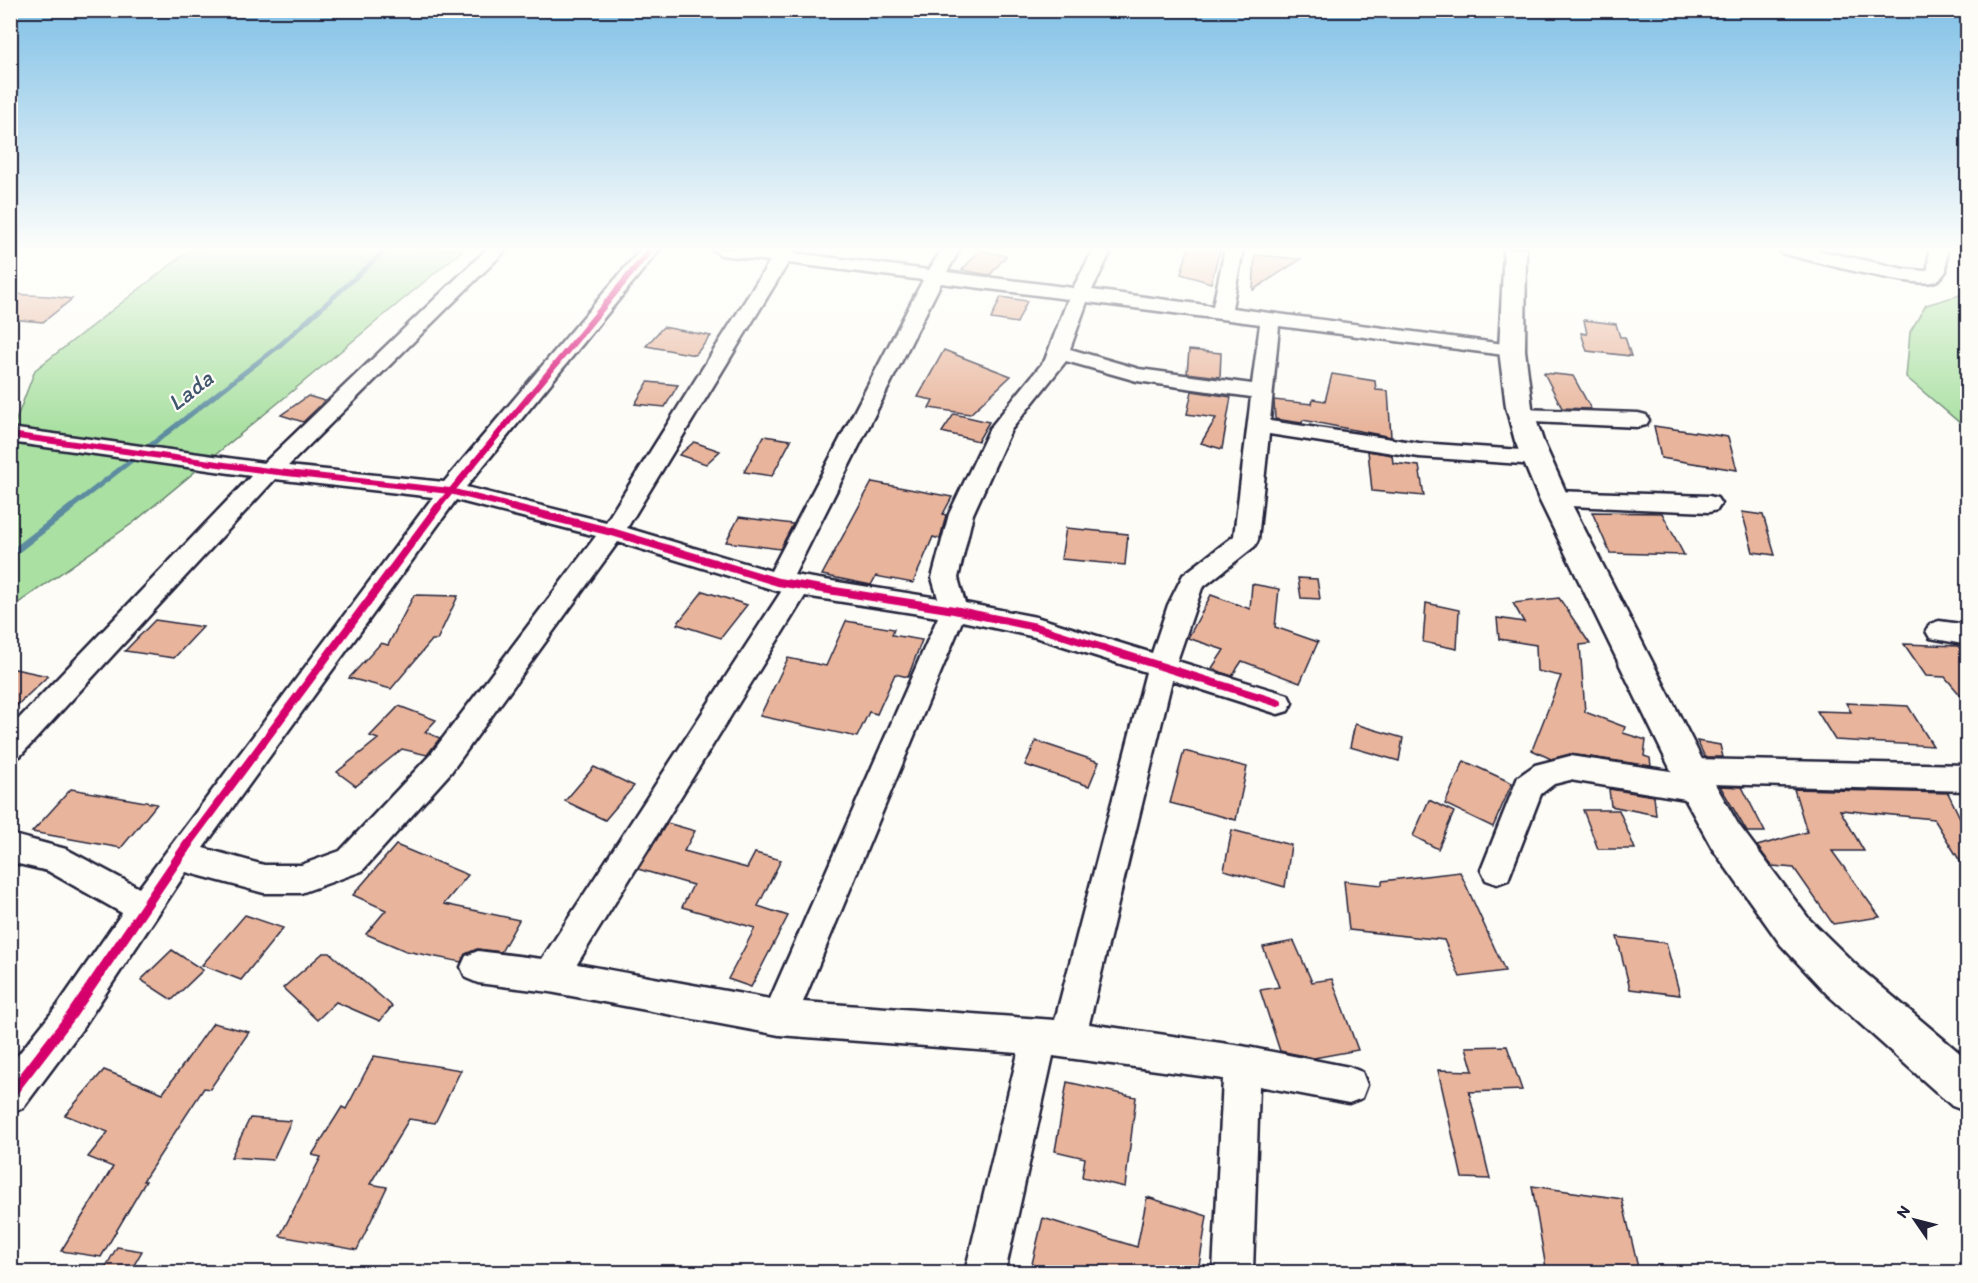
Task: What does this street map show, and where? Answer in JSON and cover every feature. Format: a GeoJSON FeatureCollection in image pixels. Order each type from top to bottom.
{"type":"FeatureCollection","features":[{"type":"Feature","properties":{"kind":"street"},"geometry":{"type":"LineString","coordinates":[[10,748],[269,471],[436,309]]}},
{"type":"Feature","properties":{"kind":"street"},"geometry":{"type":"LineString","coordinates":[[10,1095],[70,1017],[180,856],[450,491],[601,309]]}},
{"type":"Feature","properties":{"kind":"street"},"geometry":{"type":"LineString","coordinates":[[180,856],[264,879],[301,879],[351,861],[441,763],[612,532],[749,309]]}},
{"type":"Feature","properties":{"kind":"street"},"geometry":{"type":"LineString","coordinates":[[550,976],[788,584],[919,309]]}},
{"type":"Feature","properties":{"kind":"street"},"geometry":{"type":"LineString","coordinates":[[779,1018],[954,610],[945,578],[961,514],[1001,428],[1054,361],[1074,309]]}},
{"type":"Feature","properties":{"kind":"street"},"geometry":{"type":"LineString","coordinates":[[1181,309],[1512,350]]}},
{"type":"Feature","properties":{"kind":"street"},"geometry":{"type":"LineString","coordinates":[[1221,314],[1222,309]]}},
{"type":"Feature","properties":{"kind":"street"},"geometry":{"type":"LineString","coordinates":[[1513,309],[1512,350],[1521,416],[1537,458],[1554,498],[1694,779],[1725,836],[1795,932],[1843,981],[1968,1090]]}},
{"type":"Feature","properties":{"kind":"street"},"geometry":{"type":"LineString","coordinates":[[985,1272],[1181,605],[1192,582],[1246,540],[1270,320]]}},
{"type":"Feature","properties":{"kind":"street"},"geometry":{"type":"LineString","coordinates":[[1058,352],[1137,375],[1263,392]]}},
{"type":"Feature","properties":{"kind":"street"},"geometry":{"type":"LineString","coordinates":[[1521,416],[1638,420]]}},
{"type":"Feature","properties":{"kind":"street"},"geometry":{"type":"LineString","coordinates":[[1260,426],[1419,450],[1537,458]]}},
{"type":"Feature","properties":{"kind":"street"},"geometry":{"type":"LineString","coordinates":[[10,435],[269,471],[450,491],[612,532],[788,584],[954,610],[1036,627],[1278,703]]}},
{"type":"Feature","properties":{"kind":"street"},"geometry":{"type":"LineString","coordinates":[[1554,498],[1709,504]]}},
{"type":"Feature","properties":{"kind":"street"},"geometry":{"type":"LineString","coordinates":[[1939,631],[1968,635]]}},
{"type":"Feature","properties":{"kind":"street"},"geometry":{"type":"LineString","coordinates":[[1497,870],[1529,786],[1546,774],[1570,768],[1694,779],[1968,778]]}},
{"type":"Feature","properties":{"kind":"street"},"geometry":{"type":"LineString","coordinates":[[10,848],[55,859],[144,908]]}},
{"type":"Feature","properties":{"kind":"street"},"geometry":{"type":"LineString","coordinates":[[478,967],[550,976],[779,1018],[1054,1039],[1242,1064],[1349,1085]]}},
{"type":"Feature","properties":{"kind":"street"},"geometry":{"type":"LineString","coordinates":[[1233,1272],[1242,1064]]}},
{"type":"Feature","properties":{"kind":"green space"},"geometry":{"type":"Polygon","coordinates":[[[114,309],[392,309],[133,523],[11,608],[10,436],[35,370],[114,309]]]}},
{"type":"Feature","properties":{"kind":"green space"},"geometry":{"type":"Polygon","coordinates":[[[1924,309],[1968,309],[1967,426],[1960,423],[1906,377],[1910,332],[1924,309]]]}},
{"type":"Feature","properties":{"kind":"building"},"geometry":{"type":"Polygon","coordinates":[[[10,309],[60,309],[43,322],[10,319],[10,309]]]}},
{"type":"Feature","properties":{"kind":"building"},"geometry":{"type":"Polygon","coordinates":[[[996,309],[1023,309],[1017,323],[991,319],[996,309]]]}},
{"type":"Feature","properties":{"kind":"building"},"geometry":{"type":"Polygon","coordinates":[[[1584,320],[1616,324],[1620,337],[1625,337],[1631,356],[1587,351],[1581,333],[1587,334],[1584,320]]]}},
{"type":"Feature","properties":{"kind":"building"},"geometry":{"type":"Polygon","coordinates":[[[663,327],[711,336],[695,355],[646,346],[663,327]]]}},
{"type":"Feature","properties":{"kind":"building"},"geometry":{"type":"Polygon","coordinates":[[[944,350],[1011,376],[970,414],[929,408],[933,400],[918,397],[944,350]]]}},
{"type":"Feature","properties":{"kind":"building"},"geometry":{"type":"Polygon","coordinates":[[[1189,350],[1221,353],[1220,377],[1187,373],[1189,350]]]}},
{"type":"Feature","properties":{"kind":"building"},"geometry":{"type":"Polygon","coordinates":[[[1544,373],[1573,376],[1591,409],[1562,408],[1544,373]]]}},
{"type":"Feature","properties":{"kind":"building"},"geometry":{"type":"Polygon","coordinates":[[[1332,374],[1375,381],[1376,390],[1388,391],[1391,437],[1303,420],[1302,423],[1275,419],[1274,400],[1312,404],[1313,399],[1325,401],[1332,374]]]}},
{"type":"Feature","properties":{"kind":"building"},"geometry":{"type":"Polygon","coordinates":[[[648,382],[678,385],[665,407],[635,404],[648,382]]]}},
{"type":"Feature","properties":{"kind":"building"},"geometry":{"type":"Polygon","coordinates":[[[1192,391],[1231,397],[1222,449],[1201,443],[1216,418],[1187,414],[1192,391]]]}},
{"type":"Feature","properties":{"kind":"building"},"geometry":{"type":"Polygon","coordinates":[[[308,396],[325,401],[303,422],[281,415],[308,396]]]}},
{"type":"Feature","properties":{"kind":"building"},"geometry":{"type":"Polygon","coordinates":[[[954,414],[989,422],[978,441],[942,432],[954,414]]]}},
{"type":"Feature","properties":{"kind":"building"},"geometry":{"type":"Polygon","coordinates":[[[1654,426],[1728,437],[1737,470],[1661,458],[1654,426]]]}},
{"type":"Feature","properties":{"kind":"building"},"geometry":{"type":"Polygon","coordinates":[[[764,436],[791,440],[772,476],[744,472],[764,436]]]}},
{"type":"Feature","properties":{"kind":"building"},"geometry":{"type":"Polygon","coordinates":[[[694,442],[720,451],[706,464],[679,455],[694,442]]]}},
{"type":"Feature","properties":{"kind":"building"},"geometry":{"type":"Polygon","coordinates":[[[1368,451],[1392,455],[1393,463],[1419,466],[1424,496],[1372,491],[1368,451]]]}},
{"type":"Feature","properties":{"kind":"building"},"geometry":{"type":"Polygon","coordinates":[[[872,482],[952,497],[943,514],[946,515],[940,539],[933,537],[913,583],[876,576],[871,585],[822,575],[872,482]]]}},
{"type":"Feature","properties":{"kind":"building"},"geometry":{"type":"Polygon","coordinates":[[[1592,512],[1662,513],[1684,555],[1610,553],[1592,512]]]}},
{"type":"Feature","properties":{"kind":"building"},"geometry":{"type":"Polygon","coordinates":[[[1742,512],[1763,515],[1775,555],[1753,552],[1742,512]]]}},
{"type":"Feature","properties":{"kind":"building"},"geometry":{"type":"Polygon","coordinates":[[[739,517],[793,524],[780,549],[726,542],[739,517]]]}},
{"type":"Feature","properties":{"kind":"building"},"geometry":{"type":"Polygon","coordinates":[[[1066,528],[1128,534],[1125,565],[1061,559],[1066,528]]]}},
{"type":"Feature","properties":{"kind":"building"},"geometry":{"type":"Polygon","coordinates":[[[1298,578],[1317,579],[1320,599],[1301,598],[1298,578]]]}},
{"type":"Feature","properties":{"kind":"building"},"geometry":{"type":"Polygon","coordinates":[[[1252,584],[1279,589],[1275,627],[1318,642],[1300,683],[1242,661],[1232,676],[1223,673],[1212,668],[1224,650],[1188,638],[1211,595],[1250,609],[1252,584]]]}},
{"type":"Feature","properties":{"kind":"building"},"geometry":{"type":"Polygon","coordinates":[[[703,591],[747,605],[721,638],[677,624],[703,591]]]}},
{"type":"Feature","properties":{"kind":"building"},"geometry":{"type":"Polygon","coordinates":[[[414,595],[458,596],[437,640],[432,640],[391,689],[349,678],[381,643],[388,645],[414,595]]]}},
{"type":"Feature","properties":{"kind":"building"},"geometry":{"type":"Polygon","coordinates":[[[1559,598],[1590,644],[1580,645],[1585,712],[1625,727],[1623,733],[1646,740],[1644,756],[1650,758],[1651,766],[1570,754],[1551,759],[1532,750],[1561,676],[1537,671],[1536,645],[1499,639],[1497,618],[1524,622],[1513,603],[1559,598]]]}},
{"type":"Feature","properties":{"kind":"building"},"geometry":{"type":"Polygon","coordinates":[[[1426,603],[1459,610],[1457,649],[1423,642],[1426,603]]]}},
{"type":"Feature","properties":{"kind":"building"},"geometry":{"type":"Polygon","coordinates":[[[155,620],[203,627],[174,658],[125,651],[155,620]]]}},
{"type":"Feature","properties":{"kind":"building"},"geometry":{"type":"Polygon","coordinates":[[[846,621],[894,629],[892,635],[922,640],[908,677],[895,674],[877,714],[869,712],[857,737],[760,716],[788,658],[826,666],[846,621]]]}},
{"type":"Feature","properties":{"kind":"building"},"geometry":{"type":"Polygon","coordinates":[[[1904,644],[1958,646],[1968,659],[1968,704],[1945,677],[1926,676],[1904,644]]]}},
{"type":"Feature","properties":{"kind":"building"},"geometry":{"type":"Polygon","coordinates":[[[10,668],[48,676],[10,712],[10,668]]]}},
{"type":"Feature","properties":{"kind":"building"},"geometry":{"type":"Polygon","coordinates":[[[1846,703],[1908,706],[1933,746],[1835,740],[1817,711],[1851,712],[1846,703]]]}},
{"type":"Feature","properties":{"kind":"building"},"geometry":{"type":"Polygon","coordinates":[[[399,706],[436,720],[425,732],[440,738],[427,755],[402,749],[356,786],[337,772],[378,739],[370,736],[399,706]]]}},
{"type":"Feature","properties":{"kind":"building"},"geometry":{"type":"Polygon","coordinates":[[[1355,724],[1403,738],[1399,761],[1350,747],[1355,724]]]}},
{"type":"Feature","properties":{"kind":"building"},"geometry":{"type":"Polygon","coordinates":[[[1036,741],[1099,762],[1089,786],[1025,765],[1036,741]]]}},
{"type":"Feature","properties":{"kind":"building"},"geometry":{"type":"Polygon","coordinates":[[[1697,741],[1720,745],[1723,757],[1705,757],[1697,741]]]}},
{"type":"Feature","properties":{"kind":"building"},"geometry":{"type":"Polygon","coordinates":[[[1184,751],[1247,767],[1236,820],[1170,803],[1184,751]]]}},
{"type":"Feature","properties":{"kind":"building"},"geometry":{"type":"Polygon","coordinates":[[[1464,761],[1512,783],[1493,827],[1445,804],[1464,761]]]}},
{"type":"Feature","properties":{"kind":"building"},"geometry":{"type":"Polygon","coordinates":[[[594,767],[634,786],[605,820],[565,801],[594,767]]]}},
{"type":"Feature","properties":{"kind":"building"},"geometry":{"type":"Polygon","coordinates":[[[1720,786],[1742,787],[1765,832],[1747,832],[1720,786]]]}},
{"type":"Feature","properties":{"kind":"building"},"geometry":{"type":"Polygon","coordinates":[[[71,789],[157,804],[121,848],[32,832],[71,789]]]}},
{"type":"Feature","properties":{"kind":"building"},"geometry":{"type":"Polygon","coordinates":[[[1609,789],[1654,796],[1656,815],[1611,806],[1609,789]]]}},
{"type":"Feature","properties":{"kind":"building"},"geometry":{"type":"Polygon","coordinates":[[[1794,789],[1948,793],[1968,834],[1968,874],[1934,819],[1840,810],[1864,851],[1832,851],[1880,917],[1833,924],[1794,868],[1772,866],[1757,846],[1807,832],[1794,789]]]}},
{"type":"Feature","properties":{"kind":"building"},"geometry":{"type":"Polygon","coordinates":[[[1429,800],[1454,812],[1438,849],[1413,836],[1429,800]]]}},
{"type":"Feature","properties":{"kind":"building"},"geometry":{"type":"Polygon","coordinates":[[[1583,810],[1619,810],[1635,849],[1598,849],[1583,810]]]}},
{"type":"Feature","properties":{"kind":"building"},"geometry":{"type":"Polygon","coordinates":[[[667,823],[695,831],[684,851],[747,868],[755,853],[781,860],[758,906],[788,916],[751,987],[728,979],[755,928],[682,907],[693,885],[638,869],[667,823]]]}},
{"type":"Feature","properties":{"kind":"building"},"geometry":{"type":"Polygon","coordinates":[[[1232,830],[1291,845],[1285,887],[1224,870],[1232,830]]]}},
{"type":"Feature","properties":{"kind":"building"},"geometry":{"type":"Polygon","coordinates":[[[396,845],[468,875],[444,904],[519,920],[501,952],[477,949],[465,954],[461,962],[406,951],[366,934],[386,910],[353,895],[396,845]]]}},
{"type":"Feature","properties":{"kind":"building"},"geometry":{"type":"Polygon","coordinates":[[[1460,872],[1505,971],[1460,977],[1444,940],[1349,930],[1344,881],[1382,885],[1382,881],[1460,872]]]}},
{"type":"Feature","properties":{"kind":"building"},"geometry":{"type":"Polygon","coordinates":[[[245,915],[283,928],[241,980],[202,965],[245,915]]]}},
{"type":"Feature","properties":{"kind":"building"},"geometry":{"type":"Polygon","coordinates":[[[1617,937],[1666,943],[1680,995],[1630,989],[1617,937]]]}},
{"type":"Feature","properties":{"kind":"building"},"geometry":{"type":"Polygon","coordinates":[[[1294,941],[1312,982],[1332,979],[1358,1050],[1314,1058],[1280,1051],[1260,990],[1279,987],[1263,947],[1294,941]]]}},
{"type":"Feature","properties":{"kind":"building"},"geometry":{"type":"Polygon","coordinates":[[[172,950],[203,970],[172,1000],[141,980],[172,950]]]}},
{"type":"Feature","properties":{"kind":"building"},"geometry":{"type":"Polygon","coordinates":[[[323,953],[330,953],[392,1006],[380,1021],[336,1002],[317,1020],[283,988],[323,953]]]}},
{"type":"Feature","properties":{"kind":"building"},"geometry":{"type":"Polygon","coordinates":[[[213,1023],[249,1032],[210,1089],[204,1088],[143,1181],[146,1181],[101,1257],[61,1251],[113,1167],[88,1157],[108,1132],[65,1115],[104,1070],[163,1093],[213,1023]]]}},
{"type":"Feature","properties":{"kind":"building"},"geometry":{"type":"Polygon","coordinates":[[[1507,1046],[1522,1090],[1469,1092],[1490,1179],[1462,1178],[1438,1070],[1473,1071],[1466,1047],[1507,1046]]]}},
{"type":"Feature","properties":{"kind":"building"},"geometry":{"type":"Polygon","coordinates":[[[374,1056],[461,1070],[435,1123],[409,1119],[370,1184],[387,1187],[357,1250],[280,1236],[321,1157],[312,1155],[342,1107],[346,1109],[374,1056]]]}},
{"type":"Feature","properties":{"kind":"building"},"geometry":{"type":"Polygon","coordinates":[[[1067,1082],[1136,1097],[1125,1187],[1082,1177],[1085,1158],[1055,1151],[1067,1082]]]}},
{"type":"Feature","properties":{"kind":"building"},"geometry":{"type":"Polygon","coordinates":[[[250,1118],[291,1121],[273,1160],[231,1157],[250,1118]]]}},
{"type":"Feature","properties":{"kind":"building"},"geometry":{"type":"Polygon","coordinates":[[[1532,1186],[1622,1199],[1639,1272],[1579,1272],[1546,1268],[1532,1186]]]}},
{"type":"Feature","properties":{"kind":"building"},"geometry":{"type":"Polygon","coordinates":[[[1147,1197],[1207,1216],[1198,1272],[1030,1272],[1043,1218],[1137,1247],[1147,1197]]]}},
{"type":"Feature","properties":{"kind":"building"},"geometry":{"type":"Polygon","coordinates":[[[117,1247],[142,1251],[130,1272],[103,1272],[117,1247]]]}},
{"type":"Feature","properties":{"kind":"waterway","name":"Lada"},"geometry":{"type":"LineString","coordinates":[[70,508],[280,345],[320,309]]}},
{"type":"Feature","properties":{"kind":"waterway","name":"Lada"},"geometry":{"type":"LineString","coordinates":[[10,555],[72,507]]}},
{"type":"Feature","properties":{"kind":"cycle path"},"geometry":{"type":"LineString","coordinates":[[10,1095],[70,1017],[179,856],[450,491],[601,309]]}},
{"type":"Feature","properties":{"kind":"cycle path"},"geometry":{"type":"LineString","coordinates":[[10,435],[269,471],[450,491],[612,532],[778,582],[954,610],[1036,627],[1278,703]]}}]}
